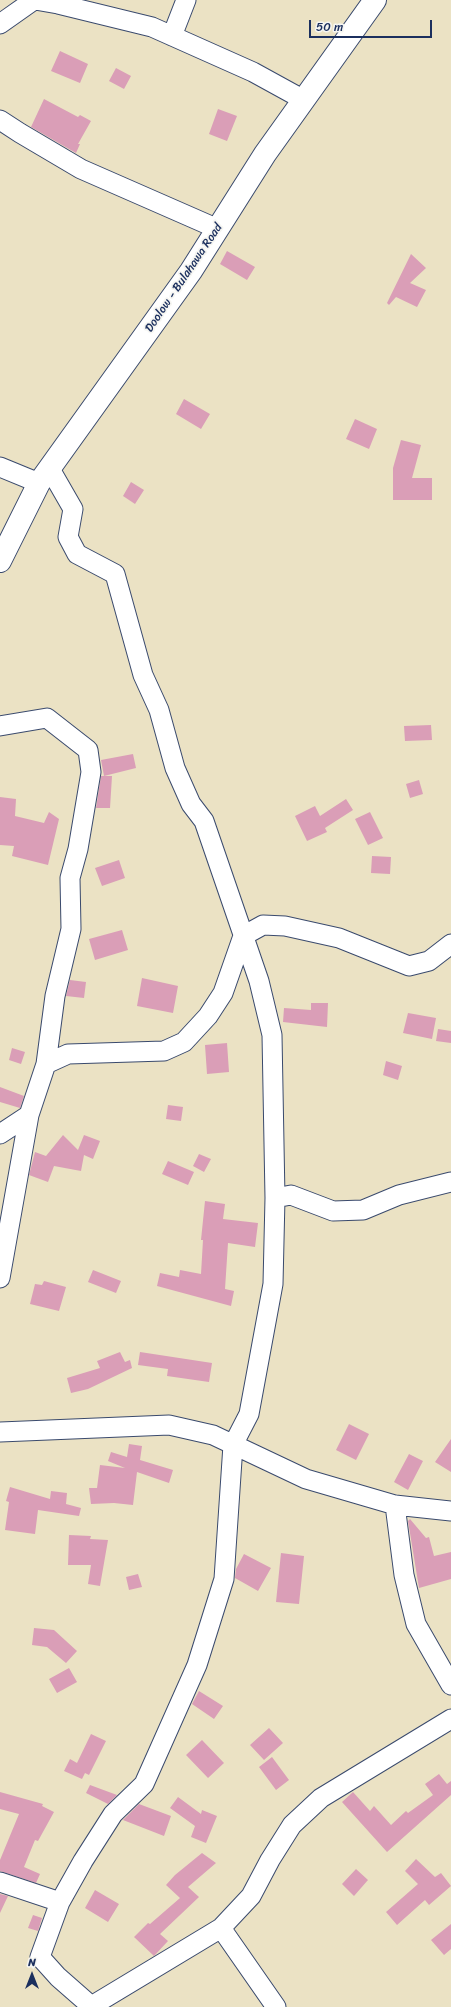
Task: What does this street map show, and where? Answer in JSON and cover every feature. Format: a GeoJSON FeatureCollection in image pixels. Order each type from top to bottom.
{"type":"FeatureCollection","features":[{"type":"Feature","properties":{"kind":"main road","name":"Doolow - Bulahawa Road"},"geometry":{"type":"LineString","coordinates":[[0,561],[44,476],[191,271],[265,154],[375,0]]}},
{"type":"Feature","properties":{"kind":"street"},"geometry":{"type":"LineString","coordinates":[[0,24],[35,0],[58,4],[136,23],[172,36],[253,72],[304,100]]}},
{"type":"Feature","properties":{"kind":"street"},"geometry":{"type":"LineString","coordinates":[[172,36],[186,0]]}},
{"type":"Feature","properties":{"kind":"street"},"geometry":{"type":"LineString","coordinates":[[0,120],[81,169],[218,229]]}},
{"type":"Feature","properties":{"kind":"street"},"geometry":{"type":"LineString","coordinates":[[0,467],[44,476],[73,509],[68,536],[77,554],[115,574],[143,675],[159,710],[175,768],[191,804],[204,820],[259,981],[272,1035],[275,1198],[272,1284],[249,1414],[233,1445],[224,1579],[197,1665],[144,1784],[113,1814],[60,1902],[40,1957],[58,1977],[100,2004],[221,1928],[251,1896],[270,1860],[292,1825],[321,1798],[451,1719]]}},
{"type":"Feature","properties":{"kind":"street"},"geometry":{"type":"LineString","coordinates":[[0,726],[47,718],[88,750],[91,772],[78,849],[70,878],[71,929],[55,996],[46,1064],[28,1115],[0,1278]]}},
{"type":"Feature","properties":{"kind":"street"},"geometry":{"type":"LineString","coordinates":[[46,1064],[68,1054],[164,1051],[184,1042],[208,1016],[223,993],[243,936],[263,925],[285,926],[339,938],[409,966],[429,961],[451,944]]}},
{"type":"Feature","properties":{"kind":"street"},"geometry":{"type":"LineString","coordinates":[[0,1134],[28,1115]]}},
{"type":"Feature","properties":{"kind":"street"},"geometry":{"type":"LineString","coordinates":[[275,1198],[291,1195],[333,1212],[363,1210],[399,1195],[451,1182]]}},
{"type":"Feature","properties":{"kind":"street"},"geometry":{"type":"LineString","coordinates":[[0,1432],[169,1425],[213,1434],[306,1479],[395,1505],[450,1508]]}},
{"type":"Feature","properties":{"kind":"street"},"geometry":{"type":"LineString","coordinates":[[395,1505],[404,1575],[416,1624],[451,1685]]}},
{"type":"Feature","properties":{"kind":"street"},"geometry":{"type":"LineString","coordinates":[[0,1882],[60,1902]]}},
{"type":"Feature","properties":{"kind":"street"},"geometry":{"type":"LineString","coordinates":[[221,1928],[276,2007]]}},
{"type":"Feature","properties":{"kind":"building"},"geometry":{"type":"Polygon","coordinates":[[[60,51],[88,64],[80,83],[51,71],[60,51]]]}},
{"type":"Feature","properties":{"kind":"building"},"geometry":{"type":"Polygon","coordinates":[[[116,68],[131,76],[124,89],[109,81],[116,68]]]}},
{"type":"Feature","properties":{"kind":"building"},"geometry":{"type":"Polygon","coordinates":[[[44,99],[78,117],[80,115],[91,121],[78,144],[80,144],[76,153],[31,127],[44,99]]]}},
{"type":"Feature","properties":{"kind":"building"},"geometry":{"type":"Polygon","coordinates":[[[218,109],[237,116],[227,141],[209,134],[218,109]]]}},
{"type":"Feature","properties":{"kind":"building"},"geometry":{"type":"Polygon","coordinates":[[[227,251],[255,267],[247,280],[220,264],[227,251]]]}},
{"type":"Feature","properties":{"kind":"building"},"geometry":{"type":"Polygon","coordinates":[[[411,254],[426,268],[410,283],[426,290],[417,307],[396,297],[389,305],[387,303],[411,254]]]}},
{"type":"Feature","properties":{"kind":"building"},"geometry":{"type":"Polygon","coordinates":[[[184,399],[210,414],[201,429],[176,414],[184,399]]]}},
{"type":"Feature","properties":{"kind":"building"},"geometry":{"type":"Polygon","coordinates":[[[355,419],[377,429],[369,449],[346,439],[355,419]]]}},
{"type":"Feature","properties":{"kind":"building"},"geometry":{"type":"Polygon","coordinates":[[[401,440],[421,445],[412,478],[432,478],[432,500],[393,500],[393,468],[401,440]]]}},
{"type":"Feature","properties":{"kind":"building"},"geometry":{"type":"Polygon","coordinates":[[[131,482],[144,490],[135,504],[123,496],[131,482]]]}},
{"type":"Feature","properties":{"kind":"building"},"geometry":{"type":"Polygon","coordinates":[[[431,725],[432,740],[405,741],[404,726],[431,725]]]}},
{"type":"Feature","properties":{"kind":"building"},"geometry":{"type":"Polygon","coordinates":[[[133,754],[136,768],[104,776],[101,760],[133,754]]]}},
{"type":"Feature","properties":{"kind":"building"},"geometry":{"type":"Polygon","coordinates":[[[101,776],[112,776],[110,808],[96,808],[101,776]]]}},
{"type":"Feature","properties":{"kind":"building"},"geometry":{"type":"Polygon","coordinates":[[[419,780],[423,794],[410,798],[406,784],[419,780]]]}},
{"type":"Feature","properties":{"kind":"building"},"geometry":{"type":"Polygon","coordinates":[[[0,797],[16,799],[15,816],[44,823],[49,812],[59,819],[48,865],[12,856],[14,846],[0,845],[0,797]]]}},
{"type":"Feature","properties":{"kind":"building"},"geometry":{"type":"Polygon","coordinates":[[[346,799],[353,810],[325,828],[327,832],[307,841],[295,816],[315,806],[320,816],[346,799]]]}},
{"type":"Feature","properties":{"kind":"building"},"geometry":{"type":"Polygon","coordinates":[[[370,812],[383,838],[368,845],[355,819],[370,812]]]}},
{"type":"Feature","properties":{"kind":"building"},"geometry":{"type":"Polygon","coordinates":[[[372,856],[391,857],[390,874],[371,873],[372,856]]]}},
{"type":"Feature","properties":{"kind":"building"},"geometry":{"type":"Polygon","coordinates":[[[119,860],[125,878],[102,886],[95,868],[119,860]]]}},
{"type":"Feature","properties":{"kind":"building"},"geometry":{"type":"Polygon","coordinates":[[[122,930],[128,950],[95,960],[89,939],[122,930]]]}},
{"type":"Feature","properties":{"kind":"building"},"geometry":{"type":"Polygon","coordinates":[[[142,978],[178,986],[173,1013],[137,1006],[142,978]]]}},
{"type":"Feature","properties":{"kind":"building"},"geometry":{"type":"Polygon","coordinates":[[[70,980],[86,982],[84,998],[66,996],[70,980]]]}},
{"type":"Feature","properties":{"kind":"building"},"geometry":{"type":"Polygon","coordinates":[[[311,1003],[328,1003],[327,1027],[283,1022],[284,1008],[311,1010],[311,1003]]]}},
{"type":"Feature","properties":{"kind":"building"},"geometry":{"type":"Polygon","coordinates":[[[408,1013],[436,1018],[432,1039],[403,1033],[408,1013]]]}},
{"type":"Feature","properties":{"kind":"building"},"geometry":{"type":"Polygon","coordinates":[[[438,1029],[451,1031],[451,1043],[436,1041],[438,1029]]]}},
{"type":"Feature","properties":{"kind":"building"},"geometry":{"type":"Polygon","coordinates":[[[227,1043],[229,1072],[207,1074],[205,1045],[227,1043]]]}},
{"type":"Feature","properties":{"kind":"building"},"geometry":{"type":"Polygon","coordinates":[[[12,1048],[25,1052],[21,1064],[9,1060],[12,1048]]]}},
{"type":"Feature","properties":{"kind":"building"},"geometry":{"type":"Polygon","coordinates":[[[386,1061],[402,1066],[398,1080],[383,1075],[386,1061]]]}},
{"type":"Feature","properties":{"kind":"building"},"geometry":{"type":"Polygon","coordinates":[[[0,1087],[24,1096],[20,1108],[0,1102],[0,1087]]]}},
{"type":"Feature","properties":{"kind":"building"},"geometry":{"type":"Polygon","coordinates":[[[168,1105],[183,1107],[181,1121],[166,1119],[168,1105]]]}},
{"type":"Feature","properties":{"kind":"building"},"geometry":{"type":"Polygon","coordinates":[[[63,1135],[78,1150],[84,1135],[100,1141],[93,1159],[84,1155],[81,1171],[54,1166],[48,1182],[29,1175],[35,1152],[46,1156],[63,1135]]]}},
{"type":"Feature","properties":{"kind":"building"},"geometry":{"type":"Polygon","coordinates":[[[199,1154],[211,1159],[204,1172],[193,1166],[199,1154]]]}},
{"type":"Feature","properties":{"kind":"building"},"geometry":{"type":"Polygon","coordinates":[[[168,1161],[194,1172],[188,1185],[162,1174],[168,1161]]]}},
{"type":"Feature","properties":{"kind":"building"},"geometry":{"type":"Polygon","coordinates":[[[205,1201],[225,1204],[223,1219],[258,1223],[255,1247],[228,1243],[225,1289],[234,1291],[231,1306],[157,1286],[160,1273],[179,1277],[180,1270],[201,1274],[203,1240],[201,1240],[205,1201]]]}},
{"type":"Feature","properties":{"kind":"building"},"geometry":{"type":"Polygon","coordinates":[[[93,1270],[121,1281],[116,1293],[88,1282],[93,1270]]]}},
{"type":"Feature","properties":{"kind":"building"},"geometry":{"type":"Polygon","coordinates":[[[44,1281],[66,1287],[59,1311],[30,1304],[35,1284],[42,1285],[44,1281]]]}},
{"type":"Feature","properties":{"kind":"building"},"geometry":{"type":"Polygon","coordinates":[[[120,1352],[125,1362],[130,1360],[132,1368],[88,1389],[71,1393],[67,1378],[100,1368],[97,1361],[120,1352]]]}},
{"type":"Feature","properties":{"kind":"building"},"geometry":{"type":"Polygon","coordinates":[[[140,1352],[212,1363],[209,1382],[167,1376],[168,1369],[138,1365],[140,1352]]]}},
{"type":"Feature","properties":{"kind":"building"},"geometry":{"type":"Polygon","coordinates":[[[349,1424],[369,1434],[356,1460],[336,1450],[349,1424]]]}},
{"type":"Feature","properties":{"kind":"building"},"geometry":{"type":"Polygon","coordinates":[[[451,1439],[451,1472],[435,1462],[451,1439]]]}},
{"type":"Feature","properties":{"kind":"building"},"geometry":{"type":"Polygon","coordinates":[[[129,1444],[142,1446],[140,1460],[173,1470],[169,1483],[137,1472],[133,1505],[114,1503],[91,1504],[89,1488],[97,1488],[100,1465],[125,1468],[108,1461],[111,1452],[127,1457],[129,1444]]]}},
{"type":"Feature","properties":{"kind":"building"},"geometry":{"type":"Polygon","coordinates":[[[409,1454],[423,1461],[408,1490],[394,1482],[409,1454]]]}},
{"type":"Feature","properties":{"kind":"building"},"geometry":{"type":"Polygon","coordinates":[[[10,1487],[50,1499],[51,1491],[67,1493],[66,1504],[81,1508],[79,1516],[38,1510],[35,1534],[5,1530],[9,1502],[6,1501],[10,1487]]]}},
{"type":"Feature","properties":{"kind":"building"},"geometry":{"type":"Polygon","coordinates":[[[410,1519],[426,1538],[429,1537],[434,1556],[451,1552],[451,1579],[419,1588],[408,1521],[410,1519]]]}},
{"type":"Feature","properties":{"kind":"building"},"geometry":{"type":"Polygon","coordinates":[[[69,1535],[91,1536],[90,1539],[108,1540],[100,1586],[88,1584],[91,1565],[68,1565],[69,1535]]]}},
{"type":"Feature","properties":{"kind":"building"},"geometry":{"type":"Polygon","coordinates":[[[281,1553],[304,1556],[299,1604],[276,1602],[281,1553]]]}},
{"type":"Feature","properties":{"kind":"building"},"geometry":{"type":"Polygon","coordinates":[[[244,1554],[271,1568],[258,1591],[235,1578],[236,1569],[244,1554]]]}},
{"type":"Feature","properties":{"kind":"building"},"geometry":{"type":"Polygon","coordinates":[[[138,1574],[142,1587],[129,1590],[126,1577],[138,1574]]]}},
{"type":"Feature","properties":{"kind":"building"},"geometry":{"type":"Polygon","coordinates":[[[34,1628],[54,1630],[77,1651],[66,1663],[47,1647],[32,1645],[34,1628]]]}},
{"type":"Feature","properties":{"kind":"building"},"geometry":{"type":"Polygon","coordinates":[[[69,1668],[77,1682],[57,1693],[49,1679],[69,1668]]]}},
{"type":"Feature","properties":{"kind":"building"},"geometry":{"type":"Polygon","coordinates":[[[199,1691],[223,1706],[214,1719],[192,1704],[199,1691]]]}},
{"type":"Feature","properties":{"kind":"building"},"geometry":{"type":"Polygon","coordinates":[[[269,1728],[283,1743],[264,1760],[250,1745],[269,1728]]]}},
{"type":"Feature","properties":{"kind":"building"},"geometry":{"type":"Polygon","coordinates":[[[91,1734],[106,1741],[89,1775],[85,1773],[82,1779],[64,1771],[70,1759],[77,1763],[91,1734]]]}},
{"type":"Feature","properties":{"kind":"building"},"geometry":{"type":"Polygon","coordinates":[[[202,1740],[224,1763],[208,1778],[186,1755],[202,1740]]]}},
{"type":"Feature","properties":{"kind":"building"},"geometry":{"type":"Polygon","coordinates":[[[272,1757],[289,1780],[276,1790],[259,1767],[272,1757]]]}},
{"type":"Feature","properties":{"kind":"building"},"geometry":{"type":"Polygon","coordinates":[[[439,1774],[447,1784],[451,1781],[451,1795],[387,1852],[342,1802],[353,1792],[370,1811],[374,1806],[391,1825],[406,1811],[408,1813],[433,1795],[425,1784],[439,1774]]]}},
{"type":"Feature","properties":{"kind":"building"},"geometry":{"type":"Polygon","coordinates":[[[90,1785],[117,1795],[108,1804],[86,1793],[90,1785]]]}},
{"type":"Feature","properties":{"kind":"building"},"geometry":{"type":"Polygon","coordinates":[[[0,1792],[43,1804],[42,1806],[54,1812],[38,1841],[35,1840],[24,1867],[40,1874],[36,1883],[0,1871],[0,1860],[19,1814],[0,1809],[0,1792]]]}},
{"type":"Feature","properties":{"kind":"building"},"geometry":{"type":"Polygon","coordinates":[[[178,1797],[201,1814],[202,1810],[217,1816],[206,1843],[191,1837],[195,1826],[170,1808],[178,1797]]]}},
{"type":"Feature","properties":{"kind":"building"},"geometry":{"type":"Polygon","coordinates":[[[139,1804],[171,1816],[164,1836],[123,1820],[139,1804]]]}},
{"type":"Feature","properties":{"kind":"building"},"geometry":{"type":"Polygon","coordinates":[[[202,1853],[216,1863],[188,1887],[199,1897],[160,1934],[168,1941],[154,1956],[134,1937],[148,1923],[150,1924],[180,1898],[166,1885],[175,1875],[202,1853]]]}},
{"type":"Feature","properties":{"kind":"building"},"geometry":{"type":"Polygon","coordinates":[[[416,1859],[435,1877],[441,1873],[451,1886],[429,1905],[425,1900],[397,1925],[386,1912],[418,1884],[405,1871],[416,1859]]]}},
{"type":"Feature","properties":{"kind":"building"},"geometry":{"type":"Polygon","coordinates":[[[356,1869],[368,1880],[354,1896],[342,1884],[356,1869]]]}},
{"type":"Feature","properties":{"kind":"building"},"geometry":{"type":"Polygon","coordinates":[[[95,1890],[119,1904],[108,1922],[85,1908],[95,1890]]]}},
{"type":"Feature","properties":{"kind":"building"},"geometry":{"type":"Polygon","coordinates":[[[0,1894],[8,1896],[0,1913],[0,1894]]]}},
{"type":"Feature","properties":{"kind":"building"},"geometry":{"type":"Polygon","coordinates":[[[33,1915],[42,1918],[38,1931],[28,1928],[33,1915]]]}},
{"type":"Feature","properties":{"kind":"building"},"geometry":{"type":"Polygon","coordinates":[[[451,1924],[451,1949],[444,1955],[431,1940],[451,1924]]]}}]}
